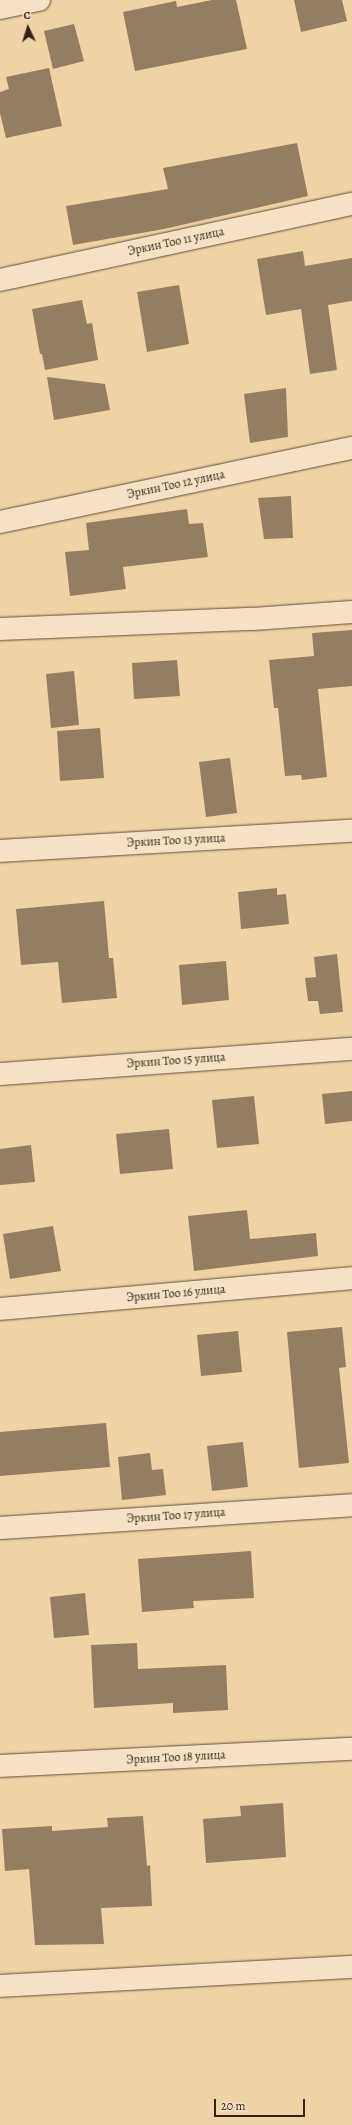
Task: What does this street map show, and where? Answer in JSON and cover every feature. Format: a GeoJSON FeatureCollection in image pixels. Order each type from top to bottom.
{"type":"FeatureCollection","features":[{"type":"Feature","properties":{"kind":"street"},"geometry":{"type":"LineString","coordinates":[[0,8],[39,0]]}},
{"type":"Feature","properties":{"kind":"street","name":"Эркин Тоо 11 улица"},"geometry":{"type":"LineString","coordinates":[[0,280],[352,204]]}},
{"type":"Feature","properties":{"kind":"street","name":"Эркин Тоо 12 улица"},"geometry":{"type":"LineString","coordinates":[[0,522],[352,448]]}},
{"type":"Feature","properties":{"kind":"street"},"geometry":{"type":"LineString","coordinates":[[0,629],[253,618],[352,612]]}},
{"type":"Feature","properties":{"kind":"street","name":"Эркин Тоо 13 улица"},"geometry":{"type":"LineString","coordinates":[[0,851],[352,831]]}},
{"type":"Feature","properties":{"kind":"street","name":"Эркин Тоо 15 улица"},"geometry":{"type":"LineString","coordinates":[[0,1074],[352,1049]]}},
{"type":"Feature","properties":{"kind":"street","name":"Эркин Тоо 16 улица"},"geometry":{"type":"LineString","coordinates":[[0,1309],[352,1278]]}},
{"type":"Feature","properties":{"kind":"street","name":"Эркин Тоо 17 улица"},"geometry":{"type":"LineString","coordinates":[[0,1528],[352,1505]]}},
{"type":"Feature","properties":{"kind":"street","name":"Эркин Тоо 18 улица"},"geometry":{"type":"LineString","coordinates":[[0,1766],[352,1749]]}},
{"type":"Feature","properties":{"kind":"street"},"geometry":{"type":"LineString","coordinates":[[0,1986],[352,1966]]}},
{"type":"Feature","properties":{"kind":"building"},"geometry":{"type":"Polygon","coordinates":[[[212,0],[236,0],[247,49],[135,71],[123,12],[176,1],[177,7],[212,0]]]}},
{"type":"Feature","properties":{"kind":"building"},"geometry":{"type":"Polygon","coordinates":[[[294,0],[342,0],[347,21],[301,32],[294,0]]]}},
{"type":"Feature","properties":{"kind":"building"},"geometry":{"type":"Polygon","coordinates":[[[74,24],[84,61],[53,69],[44,31],[74,24]]]}},
{"type":"Feature","properties":{"kind":"building"},"geometry":{"type":"Polygon","coordinates":[[[49,68],[62,126],[6,138],[0,113],[0,92],[9,89],[6,77],[49,68]]]}},
{"type":"Feature","properties":{"kind":"building"},"geometry":{"type":"Polygon","coordinates":[[[297,143],[308,196],[164,229],[73,245],[66,206],[168,189],[163,168],[297,143]]]}},
{"type":"Feature","properties":{"kind":"building"},"geometry":{"type":"Polygon","coordinates":[[[303,251],[305,266],[352,258],[352,301],[328,305],[337,370],[310,374],[301,309],[266,315],[257,259],[303,251]]]}},
{"type":"Feature","properties":{"kind":"building"},"geometry":{"type":"Polygon","coordinates":[[[179,285],[189,344],[147,352],[137,292],[179,285]]]}},
{"type":"Feature","properties":{"kind":"building"},"geometry":{"type":"Polygon","coordinates":[[[82,300],[87,324],[92,323],[98,360],[45,370],[42,354],[40,354],[32,309],[82,300]]]}},
{"type":"Feature","properties":{"kind":"building"},"geometry":{"type":"Polygon","coordinates":[[[47,377],[105,384],[110,410],[54,420],[47,377]]]}},
{"type":"Feature","properties":{"kind":"building"},"geometry":{"type":"Polygon","coordinates":[[[286,388],[288,437],[250,443],[244,394],[286,388]]]}},
{"type":"Feature","properties":{"kind":"building"},"geometry":{"type":"Polygon","coordinates":[[[291,496],[293,538],[264,539],[258,498],[291,496]]]}},
{"type":"Feature","properties":{"kind":"building"},"geometry":{"type":"Polygon","coordinates":[[[187,509],[189,524],[203,523],[208,557],[123,567],[126,589],[70,596],[65,552],[89,550],[86,523],[187,509]]]}},
{"type":"Feature","properties":{"kind":"building"},"geometry":{"type":"Polygon","coordinates":[[[352,630],[352,686],[318,689],[327,777],[302,780],[301,775],[285,776],[278,708],[274,708],[269,660],[314,656],[312,633],[352,630]]]}},
{"type":"Feature","properties":{"kind":"building"},"geometry":{"type":"Polygon","coordinates":[[[177,660],[180,696],[134,699],[132,663],[177,660]]]}},
{"type":"Feature","properties":{"kind":"building"},"geometry":{"type":"Polygon","coordinates":[[[74,671],[79,725],[51,728],[46,674],[74,671]]]}},
{"type":"Feature","properties":{"kind":"building"},"geometry":{"type":"Polygon","coordinates":[[[100,728],[104,778],[60,781],[57,731],[100,728]]]}},
{"type":"Feature","properties":{"kind":"building"},"geometry":{"type":"Polygon","coordinates":[[[230,758],[237,813],[206,817],[199,762],[230,758]]]}},
{"type":"Feature","properties":{"kind":"building"},"geometry":{"type":"Polygon","coordinates":[[[277,888],[277,895],[286,894],[289,924],[241,929],[238,892],[277,888]]]}},
{"type":"Feature","properties":{"kind":"building"},"geometry":{"type":"Polygon","coordinates":[[[104,901],[109,958],[113,958],[117,998],[62,1003],[58,962],[21,965],[16,909],[104,901]]]}},
{"type":"Feature","properties":{"kind":"building"},"geometry":{"type":"Polygon","coordinates":[[[337,954],[343,1012],[320,1014],[318,1001],[308,1001],[305,978],[316,977],[314,957],[337,954]]]}},
{"type":"Feature","properties":{"kind":"building"},"geometry":{"type":"Polygon","coordinates":[[[226,961],[229,1000],[182,1005],[179,965],[226,961]]]}},
{"type":"Feature","properties":{"kind":"building"},"geometry":{"type":"Polygon","coordinates":[[[352,1091],[352,1121],[325,1124],[322,1094],[352,1091]]]}},
{"type":"Feature","properties":{"kind":"building"},"geometry":{"type":"Polygon","coordinates":[[[254,1096],[259,1144],[217,1148],[212,1100],[254,1096]]]}},
{"type":"Feature","properties":{"kind":"building"},"geometry":{"type":"Polygon","coordinates":[[[169,1129],[173,1169],[120,1174],[116,1134],[169,1129]]]}},
{"type":"Feature","properties":{"kind":"building"},"geometry":{"type":"Polygon","coordinates":[[[31,1145],[35,1182],[0,1185],[0,1149],[31,1145]]]}},
{"type":"Feature","properties":{"kind":"building"},"geometry":{"type":"Polygon","coordinates":[[[247,1210],[250,1239],[316,1233],[318,1256],[194,1271],[188,1216],[247,1210]]]}},
{"type":"Feature","properties":{"kind":"building"},"geometry":{"type":"Polygon","coordinates":[[[53,1226],[61,1271],[10,1279],[3,1234],[53,1226]]]}},
{"type":"Feature","properties":{"kind":"building"},"geometry":{"type":"Polygon","coordinates":[[[342,1327],[346,1367],[339,1368],[349,1463],[299,1468],[287,1332],[342,1327]]]}},
{"type":"Feature","properties":{"kind":"building"},"geometry":{"type":"Polygon","coordinates":[[[238,1331],[242,1372],[201,1376],[197,1335],[238,1331]]]}},
{"type":"Feature","properties":{"kind":"building"},"geometry":{"type":"Polygon","coordinates":[[[106,1423],[110,1467],[0,1476],[0,1432],[106,1423]]]}},
{"type":"Feature","properties":{"kind":"building"},"geometry":{"type":"Polygon","coordinates":[[[243,1442],[248,1487],[212,1491],[207,1446],[243,1442]]]}},
{"type":"Feature","properties":{"kind":"building"},"geometry":{"type":"Polygon","coordinates":[[[150,1453],[152,1470],[163,1469],[166,1495],[122,1500],[118,1457],[150,1453]]]}},
{"type":"Feature","properties":{"kind":"building"},"geometry":{"type":"Polygon","coordinates":[[[251,1551],[254,1598],[193,1601],[194,1608],[142,1612],[138,1559],[251,1551]]]}},
{"type":"Feature","properties":{"kind":"building"},"geometry":{"type":"Polygon","coordinates":[[[85,1593],[89,1635],[54,1638],[50,1597],[85,1593]]]}},
{"type":"Feature","properties":{"kind":"building"},"geometry":{"type":"Polygon","coordinates":[[[137,1643],[138,1669],[226,1665],[228,1710],[173,1713],[173,1703],[94,1708],[91,1645],[137,1643]]]}},
{"type":"Feature","properties":{"kind":"building"},"geometry":{"type":"Polygon","coordinates":[[[283,1803],[286,1857],[206,1863],[203,1819],[241,1816],[240,1806],[283,1803]]]}},
{"type":"Feature","properties":{"kind":"building"},"geometry":{"type":"Polygon","coordinates":[[[143,1816],[147,1866],[150,1865],[152,1906],[101,1908],[104,1944],[35,1945],[29,1869],[5,1871],[2,1829],[52,1826],[52,1831],[108,1827],[107,1818],[143,1816]]]}}]}
